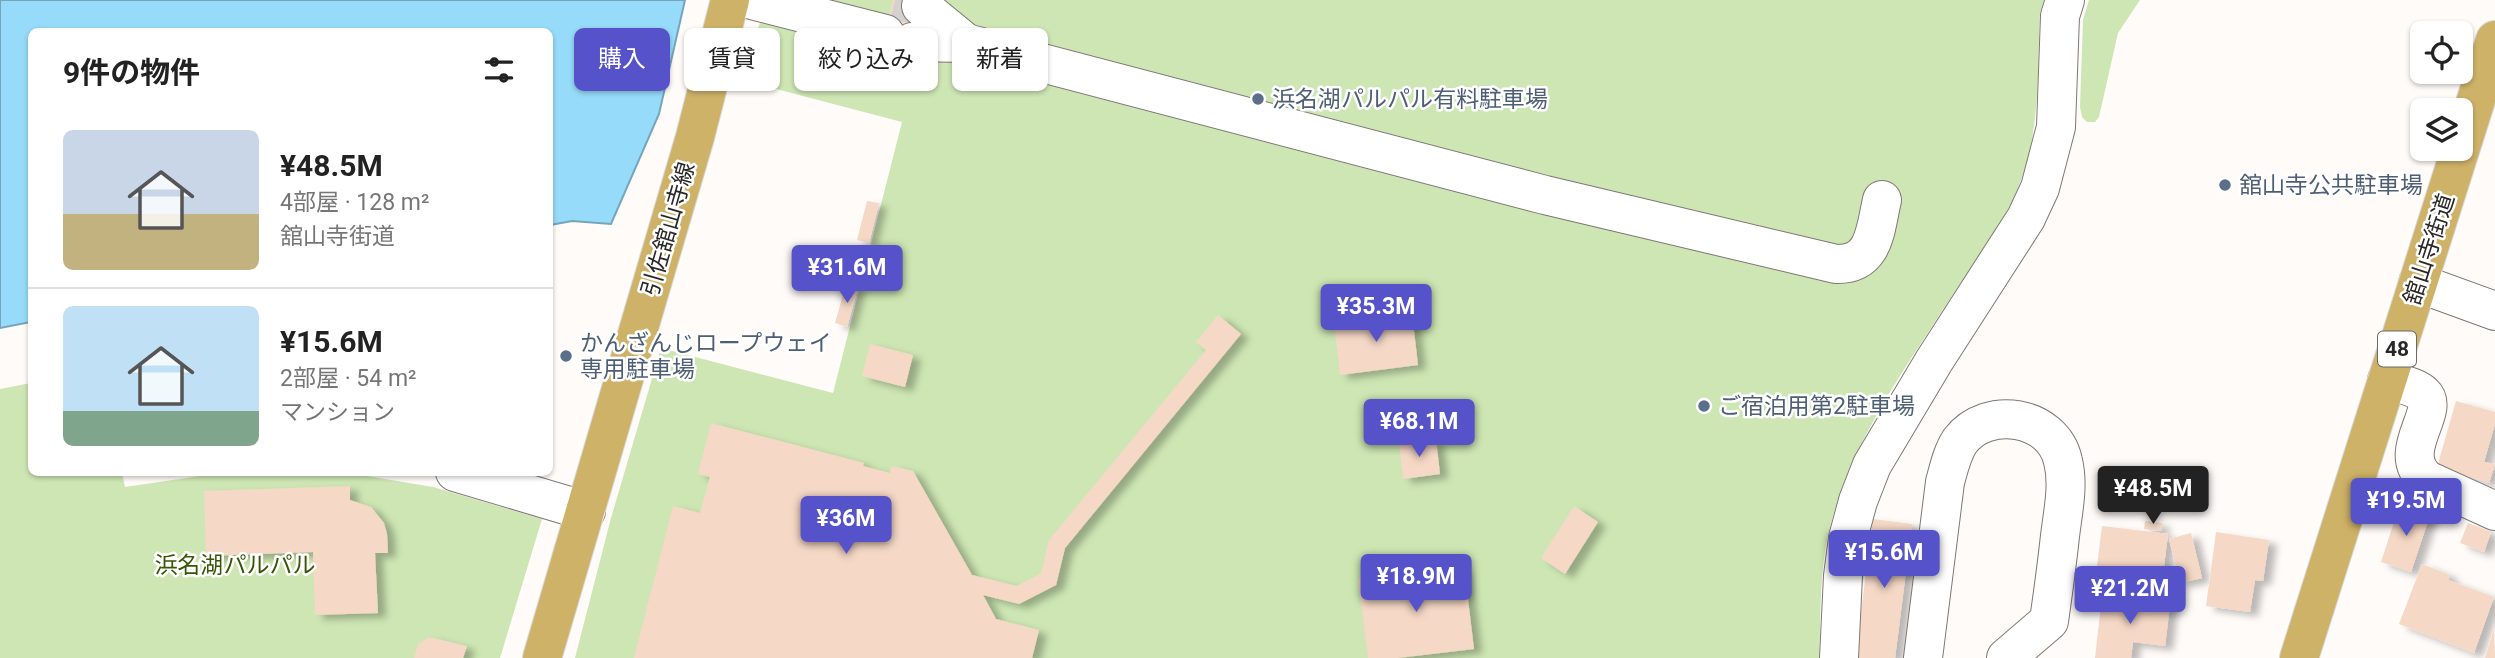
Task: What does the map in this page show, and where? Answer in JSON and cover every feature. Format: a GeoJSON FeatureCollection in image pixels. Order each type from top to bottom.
{"type":"FeatureCollection","features":[{"type":"Feature","properties":{"kind":"main road","name":"引佐舘山寺線"},"geometry":{"type":"LineString","coordinates":[[542,658],[695,137],[730,0]]}},
{"type":"Feature","properties":{"kind":"main road","name":"舘山寺街道"},"geometry":{"type":"LineString","coordinates":[[2299,658],[2495,40]]}},
{"type":"Feature","properties":{"kind":"street"},"geometry":{"type":"LineString","coordinates":[[752,0],[906,27],[1545,195],[1836,264],[1850,264],[1864,256],[1871,244],[1882,200]]}},
{"type":"Feature","properties":{"kind":"street"},"geometry":{"type":"LineString","coordinates":[[1839,658],[1843,576],[1848,538],[1857,501],[1872,465],[1934,361],[2026,218],[2040,188],[2056,127],[2060,16],[2065,0]]}},
{"type":"Feature","properties":{"kind":"street"},"geometry":{"type":"LineString","coordinates":[[2418,283],[2495,311]]}},
{"type":"Feature","properties":{"kind":"street"},"geometry":{"type":"LineString","coordinates":[[2387,380],[2420,391],[2427,397],[2414,451],[2418,472],[2427,480],[2495,511]]}},
{"type":"Feature","properties":{"kind":"street"},"geometry":{"type":"LineString","coordinates":[[1923,658],[1945,482],[1951,459],[1961,440],[1977,427],[1996,419],[2017,419],[2037,426],[2052,440],[2063,458],[2065,495],[2049,621],[2006,658]]}},
{"type":"Feature","properties":{"kind":"street"},"geometry":{"type":"LineString","coordinates":[[468,476],[586,511]]}},
{"type":"Feature","properties":{"kind":"green space"},"geometry":{"type":"Polygon","coordinates":[[[767,0],[2044,0],[2040,12],[2035,118],[2021,180],[1998,227],[1878,412],[1849,470],[1826,547],[1819,658],[575,658],[611,518],[661,348],[833,393],[902,122],[780,90],[780,28],[758,28],[767,0]]]}},
{"type":"Feature","properties":{"kind":"green space"},"geometry":{"type":"Polygon","coordinates":[[[2089,0],[2140,0],[2118,33],[2099,117],[2095,122],[2087,122],[2082,117],[2080,107],[2083,20],[2089,0]]]}},
{"type":"Feature","properties":{"kind":"green space","name":"浜名湖パルパル"},"geometry":{"type":"Polygon","coordinates":[[[28,384],[28,476],[123,476],[125,487],[200,476],[367,476],[433,487],[542,519],[500,658],[0,658],[0,389],[28,384]]]}},
{"type":"Feature","properties":{"kind":"water"},"geometry":{"type":"Polygon","coordinates":[[[0,0],[685,0],[670,66],[670,28],[574,28],[574,91],[664,91],[659,114],[611,224],[572,221],[553,224],[553,28],[28,28],[28,323],[0,328],[0,0]]]}},
{"type":"Feature","properties":{"kind":"building"},"geometry":{"type":"Polygon","coordinates":[[[893,0],[923,0],[916,28],[886,28],[893,0]]]}},
{"type":"Feature","properties":{"kind":"building"},"geometry":{"type":"Polygon","coordinates":[[[867,201],[879,203],[869,243],[857,240],[867,201]]]}},
{"type":"Feature","properties":{"kind":"building"},"geometry":{"type":"Polygon","coordinates":[[[846,284],[858,287],[847,327],[835,323],[846,284]]]}},
{"type":"Feature","properties":{"kind":"building"},"geometry":{"type":"Polygon","coordinates":[[[1412,314],[1418,365],[1340,375],[1334,324],[1412,314]]]}},
{"type":"Feature","properties":{"kind":"building"},"geometry":{"type":"Polygon","coordinates":[[[1218,315],[1241,334],[1065,548],[1056,585],[1019,604],[983,595],[996,619],[1039,630],[1032,658],[634,658],[673,506],[700,513],[710,477],[698,474],[711,423],[864,463],[863,466],[890,473],[892,466],[913,471],[972,575],[1017,586],[1041,573],[1049,540],[1206,350],[1196,342],[1218,315]]]}},
{"type":"Feature","properties":{"kind":"building"},"geometry":{"type":"Polygon","coordinates":[[[870,344],[913,355],[905,387],[862,376],[870,344]]]}},
{"type":"Feature","properties":{"kind":"building"},"geometry":{"type":"Polygon","coordinates":[[[2456,401],[2495,412],[2495,424],[2484,462],[2495,464],[2489,483],[2437,467],[2456,401]]]}},
{"type":"Feature","properties":{"kind":"building"},"geometry":{"type":"Polygon","coordinates":[[[1436,440],[1440,474],[1403,479],[1399,444],[1436,440]]]}},
{"type":"Feature","properties":{"kind":"building"},"geometry":{"type":"Polygon","coordinates":[[[350,486],[350,500],[371,507],[384,523],[387,534],[388,553],[375,553],[378,613],[315,615],[313,552],[206,556],[204,491],[350,486]]]}},
{"type":"Feature","properties":{"kind":"building"},"geometry":{"type":"Polygon","coordinates":[[[1574,506],[1598,522],[1565,574],[1541,558],[1574,506]]]}},
{"type":"Feature","properties":{"kind":"building"},"geometry":{"type":"Polygon","coordinates":[[[2410,506],[2431,512],[2411,572],[2381,562],[2399,507],[2409,510],[2410,506]]]}},
{"type":"Feature","properties":{"kind":"building"},"geometry":{"type":"Polygon","coordinates":[[[1873,519],[1912,524],[1895,658],[1855,658],[1873,519]]]}},
{"type":"Feature","properties":{"kind":"building"},"geometry":{"type":"Polygon","coordinates":[[[2145,521],[2162,523],[2161,531],[2144,529],[2145,521]]]}},
{"type":"Feature","properties":{"kind":"building"},"geometry":{"type":"Polygon","coordinates":[[[2468,523],[2491,532],[2484,552],[2460,543],[2468,523]]]}},
{"type":"Feature","properties":{"kind":"building"},"geometry":{"type":"Polygon","coordinates":[[[2102,526],[2168,534],[2160,598],[2094,590],[2102,526]]]}},
{"type":"Feature","properties":{"kind":"building"},"geometry":{"type":"Polygon","coordinates":[[[2216,532],[2269,540],[2263,581],[2255,580],[2250,612],[2206,606],[2216,532]]]}},
{"type":"Feature","properties":{"kind":"building"},"geometry":{"type":"Polygon","coordinates":[[[2191,533],[2202,578],[2180,583],[2169,539],[2191,533]]]}},
{"type":"Feature","properties":{"kind":"building"},"geometry":{"type":"Polygon","coordinates":[[[2422,564],[2450,575],[2448,580],[2494,597],[2474,653],[2399,624],[2422,564]]]}},
{"type":"Feature","properties":{"kind":"building"},"geometry":{"type":"Polygon","coordinates":[[[1464,567],[1474,649],[1398,658],[1368,658],[1358,579],[1464,567]]]}},
{"type":"Feature","properties":{"kind":"building"},"geometry":{"type":"Polygon","coordinates":[[[2102,596],[2170,605],[2165,646],[2133,642],[2131,658],[2095,658],[2102,596]]]}},
{"type":"Feature","properties":{"kind":"building"},"geometry":{"type":"Polygon","coordinates":[[[2494,628],[2495,658],[2485,658],[2494,628]]]}},
{"type":"Feature","properties":{"kind":"building"},"geometry":{"type":"Polygon","coordinates":[[[429,637],[467,646],[463,658],[414,658],[418,644],[429,637]]]}},
{"type":"Feature","properties":{"kind":"tunnel"},"geometry":{"type":"LineString","coordinates":[[895,0],[921,6]]}},
{"type":"Feature","properties":{"kind":"place","name":"浜名湖パルパル有料駐車場"},"geometry":{"type":"Point","coordinates":[1258,99]}},
{"type":"Feature","properties":{"kind":"place","name":"舘山寺公共駐車場"},"geometry":{"type":"Point","coordinates":[2225,185]}},
{"type":"Feature","properties":{"kind":"place","name":"かんざんじロープウェイ 専用駐車場"},"geometry":{"type":"Point","coordinates":[566,356]}},
{"type":"Feature","properties":{"kind":"place","name":"ご宿泊用第2駐車場"},"geometry":{"type":"Point","coordinates":[1704,406]}}]}
